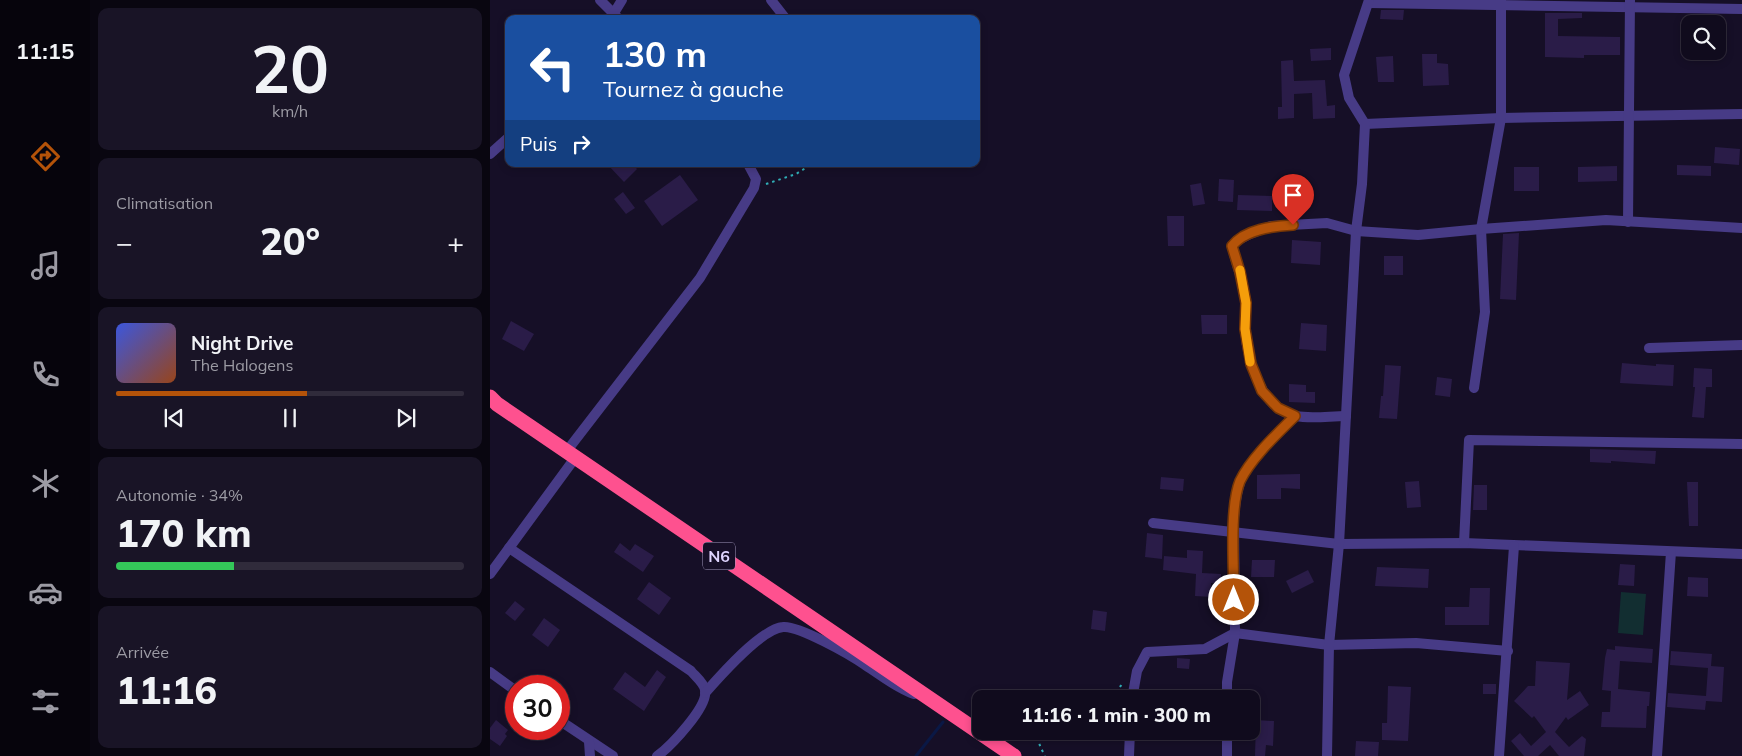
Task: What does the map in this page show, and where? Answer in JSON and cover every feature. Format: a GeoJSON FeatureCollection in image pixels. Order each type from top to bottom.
{"type":"FeatureCollection","features":[{"type":"Feature","properties":{"kind":"highway","name":"N6"},"geometry":{"type":"LineString","coordinates":[[490,397],[497,404],[571,455],[1014,756]]}},
{"type":"Feature","properties":{"kind":"street"},"geometry":{"type":"LineString","coordinates":[[600,0],[612,15]]}},
{"type":"Feature","properties":{"kind":"street"},"geometry":{"type":"LineString","coordinates":[[615,15],[622,0]]}},
{"type":"Feature","properties":{"kind":"street"},"geometry":{"type":"LineString","coordinates":[[771,0],[783,15]]}},
{"type":"Feature","properties":{"kind":"street"},"geometry":{"type":"LineString","coordinates":[[1327,756],[1329,645],[1338,544],[1356,231],[1362,184],[1365,124],[1349,98],[1344,75],[1369,2],[1630,4],[1742,9]]}},
{"type":"Feature","properties":{"kind":"street"},"geometry":{"type":"LineString","coordinates":[[1474,388],[1485,312],[1481,229],[1501,118],[1501,3]]}},
{"type":"Feature","properties":{"kind":"street"},"geometry":{"type":"LineString","coordinates":[[1628,222],[1630,4]]}},
{"type":"Feature","properties":{"kind":"street"},"geometry":{"type":"LineString","coordinates":[[1365,124],[1501,118],[1742,114]]}},
{"type":"Feature","properties":{"kind":"street"},"geometry":{"type":"LineString","coordinates":[[490,154],[505,141]]}},
{"type":"Feature","properties":{"kind":"street"},"geometry":{"type":"LineString","coordinates":[[490,574],[510,548],[571,455],[700,278],[754,188],[756,180],[750,167]]}},
{"type":"Feature","properties":{"kind":"street"},"geometry":{"type":"LineString","coordinates":[[1346,416],[1295,416],[1278,408],[1262,391],[1251,364],[1245,329],[1246,303],[1240,272],[1232,246],[1236,241],[1271,226],[1327,224],[1356,231],[1418,235],[1606,220],[1742,228]]}},
{"type":"Feature","properties":{"kind":"street"},"geometry":{"type":"LineString","coordinates":[[1649,348],[1742,345]]}},
{"type":"Feature","properties":{"kind":"street"},"geometry":{"type":"LineString","coordinates":[[1227,690],[1235,634],[1234,533],[1236,499],[1240,481],[1260,452],[1295,416]]}},
{"type":"Feature","properties":{"kind":"street"},"geometry":{"type":"LineString","coordinates":[[1464,544],[1469,440],[1742,444]]}},
{"type":"Feature","properties":{"kind":"street"},"geometry":{"type":"LineString","coordinates":[[1153,522],[1338,544],[1464,544],[1742,554]]}},
{"type":"Feature","properties":{"kind":"street"},"geometry":{"type":"LineString","coordinates":[[1499,756],[1508,652],[1514,546]]}},
{"type":"Feature","properties":{"kind":"street"},"geometry":{"type":"LineString","coordinates":[[510,548],[690,671],[704,686],[705,693]]}},
{"type":"Feature","properties":{"kind":"street"},"geometry":{"type":"LineString","coordinates":[[1657,756],[1671,552]]}},
{"type":"Feature","properties":{"kind":"street"},"geometry":{"type":"LineString","coordinates":[[657,756],[693,720],[705,693],[723,673],[764,635],[776,628],[785,626],[796,629],[847,653],[903,689],[917,695],[925,695]]}},
{"type":"Feature","properties":{"kind":"street"},"geometry":{"type":"LineString","coordinates":[[1134,690],[1137,671],[1146,652],[1205,649],[1235,634],[1329,645],[1416,643],[1508,652]]}},
{"type":"Feature","properties":{"kind":"street"},"geometry":{"type":"LineString","coordinates":[[490,672],[505,683]]}},
{"type":"Feature","properties":{"kind":"street"},"geometry":{"type":"LineString","coordinates":[[570,728],[613,756]]}},
{"type":"Feature","properties":{"kind":"street"},"geometry":{"type":"LineString","coordinates":[[1129,756],[1130,740]]}},
{"type":"Feature","properties":{"kind":"street"},"geometry":{"type":"LineString","coordinates":[[1227,740],[1227,756]]}},
{"type":"Feature","properties":{"kind":"street"},"geometry":{"type":"LineString","coordinates":[[590,742],[590,756]]}},
{"type":"Feature","properties":{"kind":"path"},"geometry":{"type":"LineString","coordinates":[[754,188],[796,174],[807,167]]}},
{"type":"Feature","properties":{"kind":"path"},"geometry":{"type":"LineString","coordinates":[[1118,690],[1137,671]]}},
{"type":"Feature","properties":{"kind":"path"},"geometry":{"type":"LineString","coordinates":[[1039,740],[1045,756]]}},
{"type":"Feature","properties":{"kind":"green space"},"geometry":{"type":"Polygon","coordinates":[[[1621,592],[1646,594],[1643,635],[1618,633],[1621,592]]]}},
{"type":"Feature","properties":{"kind":"building"},"geometry":{"type":"Polygon","coordinates":[[[1381,10],[1404,10],[1403,20],[1380,19],[1381,10]]]}},
{"type":"Feature","properties":{"kind":"building"},"geometry":{"type":"Polygon","coordinates":[[[1545,13],[1582,13],[1582,18],[1558,19],[1558,36],[1620,37],[1620,55],[1584,55],[1584,58],[1545,57],[1545,13]]]}},
{"type":"Feature","properties":{"kind":"building"},"geometry":{"type":"Polygon","coordinates":[[[1331,48],[1331,60],[1311,61],[1310,49],[1331,48]]]}},
{"type":"Feature","properties":{"kind":"building"},"geometry":{"type":"Polygon","coordinates":[[[1422,54],[1437,54],[1437,63],[1448,64],[1449,85],[1423,86],[1422,54]]]}},
{"type":"Feature","properties":{"kind":"building"},"geometry":{"type":"Polygon","coordinates":[[[1393,56],[1394,82],[1378,82],[1376,57],[1393,56]]]}},
{"type":"Feature","properties":{"kind":"building"},"geometry":{"type":"Polygon","coordinates":[[[1293,60],[1294,81],[1325,80],[1327,106],[1335,105],[1335,118],[1313,119],[1312,93],[1294,94],[1294,118],[1278,119],[1278,107],[1282,107],[1281,61],[1293,60]]]}},
{"type":"Feature","properties":{"kind":"building"},"geometry":{"type":"Polygon","coordinates":[[[1715,147],[1740,149],[1739,165],[1714,163],[1715,147]]]}},
{"type":"Feature","properties":{"kind":"building"},"geometry":{"type":"Polygon","coordinates":[[[1677,165],[1711,166],[1711,176],[1677,175],[1677,165]]]}},
{"type":"Feature","properties":{"kind":"building"},"geometry":{"type":"Polygon","coordinates":[[[1617,166],[1617,181],[1578,182],[1578,167],[1617,166]]]}},
{"type":"Feature","properties":{"kind":"building"},"geometry":{"type":"Polygon","coordinates":[[[610,167],[635,167],[637,169],[624,182],[610,167]]]}},
{"type":"Feature","properties":{"kind":"building"},"geometry":{"type":"Polygon","coordinates":[[[1514,167],[1539,167],[1539,191],[1514,191],[1514,167]]]}},
{"type":"Feature","properties":{"kind":"building"},"geometry":{"type":"Polygon","coordinates":[[[680,175],[698,200],[662,226],[644,201],[680,175]]]}},
{"type":"Feature","properties":{"kind":"building"},"geometry":{"type":"Polygon","coordinates":[[[1219,179],[1234,180],[1233,202],[1218,201],[1219,179]]]}},
{"type":"Feature","properties":{"kind":"building"},"geometry":{"type":"Polygon","coordinates":[[[1201,183],[1205,204],[1193,206],[1190,185],[1201,183]]]}},
{"type":"Feature","properties":{"kind":"building"},"geometry":{"type":"Polygon","coordinates":[[[623,192],[635,208],[626,214],[614,199],[623,192]]]}},
{"type":"Feature","properties":{"kind":"building"},"geometry":{"type":"Polygon","coordinates":[[[1238,195],[1272,196],[1272,211],[1237,210],[1238,195]]]}},
{"type":"Feature","properties":{"kind":"building"},"geometry":{"type":"Polygon","coordinates":[[[1167,216],[1184,216],[1184,246],[1168,246],[1167,216]]]}},
{"type":"Feature","properties":{"kind":"building"},"geometry":{"type":"Polygon","coordinates":[[[1519,233],[1516,300],[1500,299],[1503,234],[1519,233]]]}},
{"type":"Feature","properties":{"kind":"building"},"geometry":{"type":"Polygon","coordinates":[[[1292,240],[1321,242],[1320,265],[1291,263],[1292,240]]]}},
{"type":"Feature","properties":{"kind":"building"},"geometry":{"type":"Polygon","coordinates":[[[1384,256],[1403,256],[1403,275],[1384,275],[1384,256]]]}},
{"type":"Feature","properties":{"kind":"building"},"geometry":{"type":"Polygon","coordinates":[[[1201,315],[1227,315],[1227,334],[1202,334],[1201,315]]]}},
{"type":"Feature","properties":{"kind":"building"},"geometry":{"type":"Polygon","coordinates":[[[511,321],[534,334],[524,351],[502,339],[511,321]]]}},
{"type":"Feature","properties":{"kind":"building"},"geometry":{"type":"Polygon","coordinates":[[[1301,323],[1327,325],[1326,351],[1299,349],[1301,323]]]}},
{"type":"Feature","properties":{"kind":"building"},"geometry":{"type":"Polygon","coordinates":[[[1622,363],[1656,366],[1656,364],[1674,365],[1673,386],[1620,383],[1622,363]]]}},
{"type":"Feature","properties":{"kind":"building"},"geometry":{"type":"Polygon","coordinates":[[[1385,365],[1401,366],[1397,419],[1379,418],[1385,365]]]}},
{"type":"Feature","properties":{"kind":"building"},"geometry":{"type":"Polygon","coordinates":[[[1694,368],[1712,369],[1712,387],[1706,387],[1704,418],[1692,417],[1695,387],[1693,387],[1694,368]]]}},
{"type":"Feature","properties":{"kind":"building"},"geometry":{"type":"Polygon","coordinates":[[[1437,377],[1452,379],[1450,397],[1435,395],[1437,377]]]}},
{"type":"Feature","properties":{"kind":"building"},"geometry":{"type":"Polygon","coordinates":[[[1289,384],[1306,385],[1306,392],[1315,392],[1315,403],[1289,402],[1289,384]]]}},
{"type":"Feature","properties":{"kind":"building"},"geometry":{"type":"Polygon","coordinates":[[[1590,449],[1656,451],[1655,464],[1611,461],[1611,463],[1590,462],[1590,449]]]}},
{"type":"Feature","properties":{"kind":"building"},"geometry":{"type":"Polygon","coordinates":[[[1300,474],[1300,489],[1281,488],[1281,499],[1257,499],[1257,475],[1300,474]]]}},
{"type":"Feature","properties":{"kind":"building"},"geometry":{"type":"Polygon","coordinates":[[[1161,477],[1184,479],[1183,491],[1160,489],[1161,477]]]}},
{"type":"Feature","properties":{"kind":"building"},"geometry":{"type":"Polygon","coordinates":[[[1419,481],[1421,507],[1407,508],[1405,482],[1419,481]]]}},
{"type":"Feature","properties":{"kind":"building"},"geometry":{"type":"Polygon","coordinates":[[[1687,482],[1698,482],[1698,526],[1689,526],[1687,482]]]}},
{"type":"Feature","properties":{"kind":"building"},"geometry":{"type":"Polygon","coordinates":[[[1474,485],[1487,485],[1487,510],[1473,510],[1474,485]]]}},
{"type":"Feature","properties":{"kind":"building"},"geometry":{"type":"Polygon","coordinates":[[[1147,533],[1163,535],[1162,559],[1145,557],[1147,533]]]}},
{"type":"Feature","properties":{"kind":"building"},"geometry":{"type":"Polygon","coordinates":[[[620,543],[630,551],[635,544],[654,556],[643,572],[614,552],[620,543]]]}},
{"type":"Feature","properties":{"kind":"building"},"geometry":{"type":"Polygon","coordinates":[[[1187,550],[1203,551],[1202,573],[1221,574],[1221,583],[1211,583],[1211,597],[1195,596],[1196,574],[1163,570],[1164,556],[1187,558],[1187,550]]]}},
{"type":"Feature","properties":{"kind":"building"},"geometry":{"type":"Polygon","coordinates":[[[1252,560],[1275,560],[1274,577],[1251,577],[1252,560]]]}},
{"type":"Feature","properties":{"kind":"building"},"geometry":{"type":"Polygon","coordinates":[[[1620,564],[1635,565],[1634,586],[1618,585],[1620,564]]]}},
{"type":"Feature","properties":{"kind":"building"},"geometry":{"type":"Polygon","coordinates":[[[1377,567],[1429,569],[1428,588],[1375,586],[1377,567]]]}},
{"type":"Feature","properties":{"kind":"building"},"geometry":{"type":"Polygon","coordinates":[[[1308,570],[1314,582],[1292,593],[1286,581],[1308,570]]]}},
{"type":"Feature","properties":{"kind":"building"},"geometry":{"type":"Polygon","coordinates":[[[1688,577],[1708,578],[1708,597],[1687,596],[1688,577]]]}},
{"type":"Feature","properties":{"kind":"building"},"geometry":{"type":"Polygon","coordinates":[[[649,582],[671,598],[659,615],[637,599],[649,582]]]}},
{"type":"Feature","properties":{"kind":"building"},"geometry":{"type":"Polygon","coordinates":[[[1470,588],[1490,588],[1489,625],[1445,625],[1445,607],[1469,607],[1470,588]]]}},
{"type":"Feature","properties":{"kind":"building"},"geometry":{"type":"Polygon","coordinates":[[[515,601],[525,609],[515,621],[505,613],[515,601]]]}},
{"type":"Feature","properties":{"kind":"building"},"geometry":{"type":"Polygon","coordinates":[[[1093,610],[1107,612],[1105,631],[1091,629],[1093,610]]]}},
{"type":"Feature","properties":{"kind":"building"},"geometry":{"type":"Polygon","coordinates":[[[544,618],[560,630],[548,647],[532,635],[544,618]]]}},
{"type":"Feature","properties":{"kind":"building"},"geometry":{"type":"Polygon","coordinates":[[[1615,646],[1653,649],[1652,663],[1620,661],[1618,689],[1650,692],[1646,728],[1601,727],[1602,712],[1610,712],[1611,691],[1602,690],[1605,658],[1607,649],[1615,650],[1615,646]]]}},
{"type":"Feature","properties":{"kind":"building"},"geometry":{"type":"Polygon","coordinates":[[[1671,651],[1712,654],[1711,666],[1724,667],[1722,702],[1706,701],[1705,710],[1667,707],[1668,693],[1706,696],[1708,668],[1670,665],[1671,651]]]}},
{"type":"Feature","properties":{"kind":"building"},"geometry":{"type":"Polygon","coordinates":[[[1177,658],[1190,659],[1189,669],[1177,668],[1177,658]]]}},
{"type":"Feature","properties":{"kind":"building"},"geometry":{"type":"Polygon","coordinates":[[[1536,661],[1570,663],[1567,700],[1580,691],[1589,705],[1568,720],[1566,717],[1555,732],[1569,747],[1582,736],[1586,739],[1584,756],[1559,756],[1550,745],[1538,756],[1524,756],[1511,741],[1520,733],[1531,746],[1546,732],[1534,716],[1532,718],[1514,701],[1528,686],[1535,686],[1536,661]]]}},
{"type":"Feature","properties":{"kind":"building"},"geometry":{"type":"Polygon","coordinates":[[[657,670],[666,677],[644,711],[613,689],[625,672],[645,687],[657,670]]]}},
{"type":"Feature","properties":{"kind":"building"},"geometry":{"type":"Polygon","coordinates":[[[1483,684],[1496,684],[1496,694],[1483,694],[1483,684]]]}},
{"type":"Feature","properties":{"kind":"building"},"geometry":{"type":"Polygon","coordinates":[[[1388,686],[1411,687],[1408,741],[1382,740],[1382,723],[1387,723],[1388,686]]]}},
{"type":"Feature","properties":{"kind":"building"},"geometry":{"type":"Polygon","coordinates":[[[496,720],[505,728],[505,739],[500,746],[490,739],[490,728],[496,720]]]}},
{"type":"Feature","properties":{"kind":"building"},"geometry":{"type":"Polygon","coordinates":[[[1260,720],[1274,721],[1273,746],[1266,745],[1265,756],[1255,756],[1255,740],[1260,740],[1260,720]]]}},
{"type":"Feature","properties":{"kind":"building"},"geometry":{"type":"Polygon","coordinates":[[[1356,741],[1379,742],[1378,756],[1355,756],[1356,741]]]}},
{"type":"Feature","properties":{"kind":"waterway"},"geometry":{"type":"LineString","coordinates":[[916,756],[943,722]]}},
{"type":"Feature","properties":{"kind":"slow traffic"},"geometry":{"type":"LineString","coordinates":[[1240,270],[1246,303],[1245,329],[1250,362]]}},
{"type":"Feature","properties":{"kind":"route"},"geometry":{"type":"LineString","coordinates":[[1234,600],[1234,518],[1240,481],[1260,452],[1295,416],[1278,408],[1262,391],[1251,364],[1245,329],[1246,303],[1240,272],[1232,246],[1236,241],[1271,226],[1293,225]]}}]}
